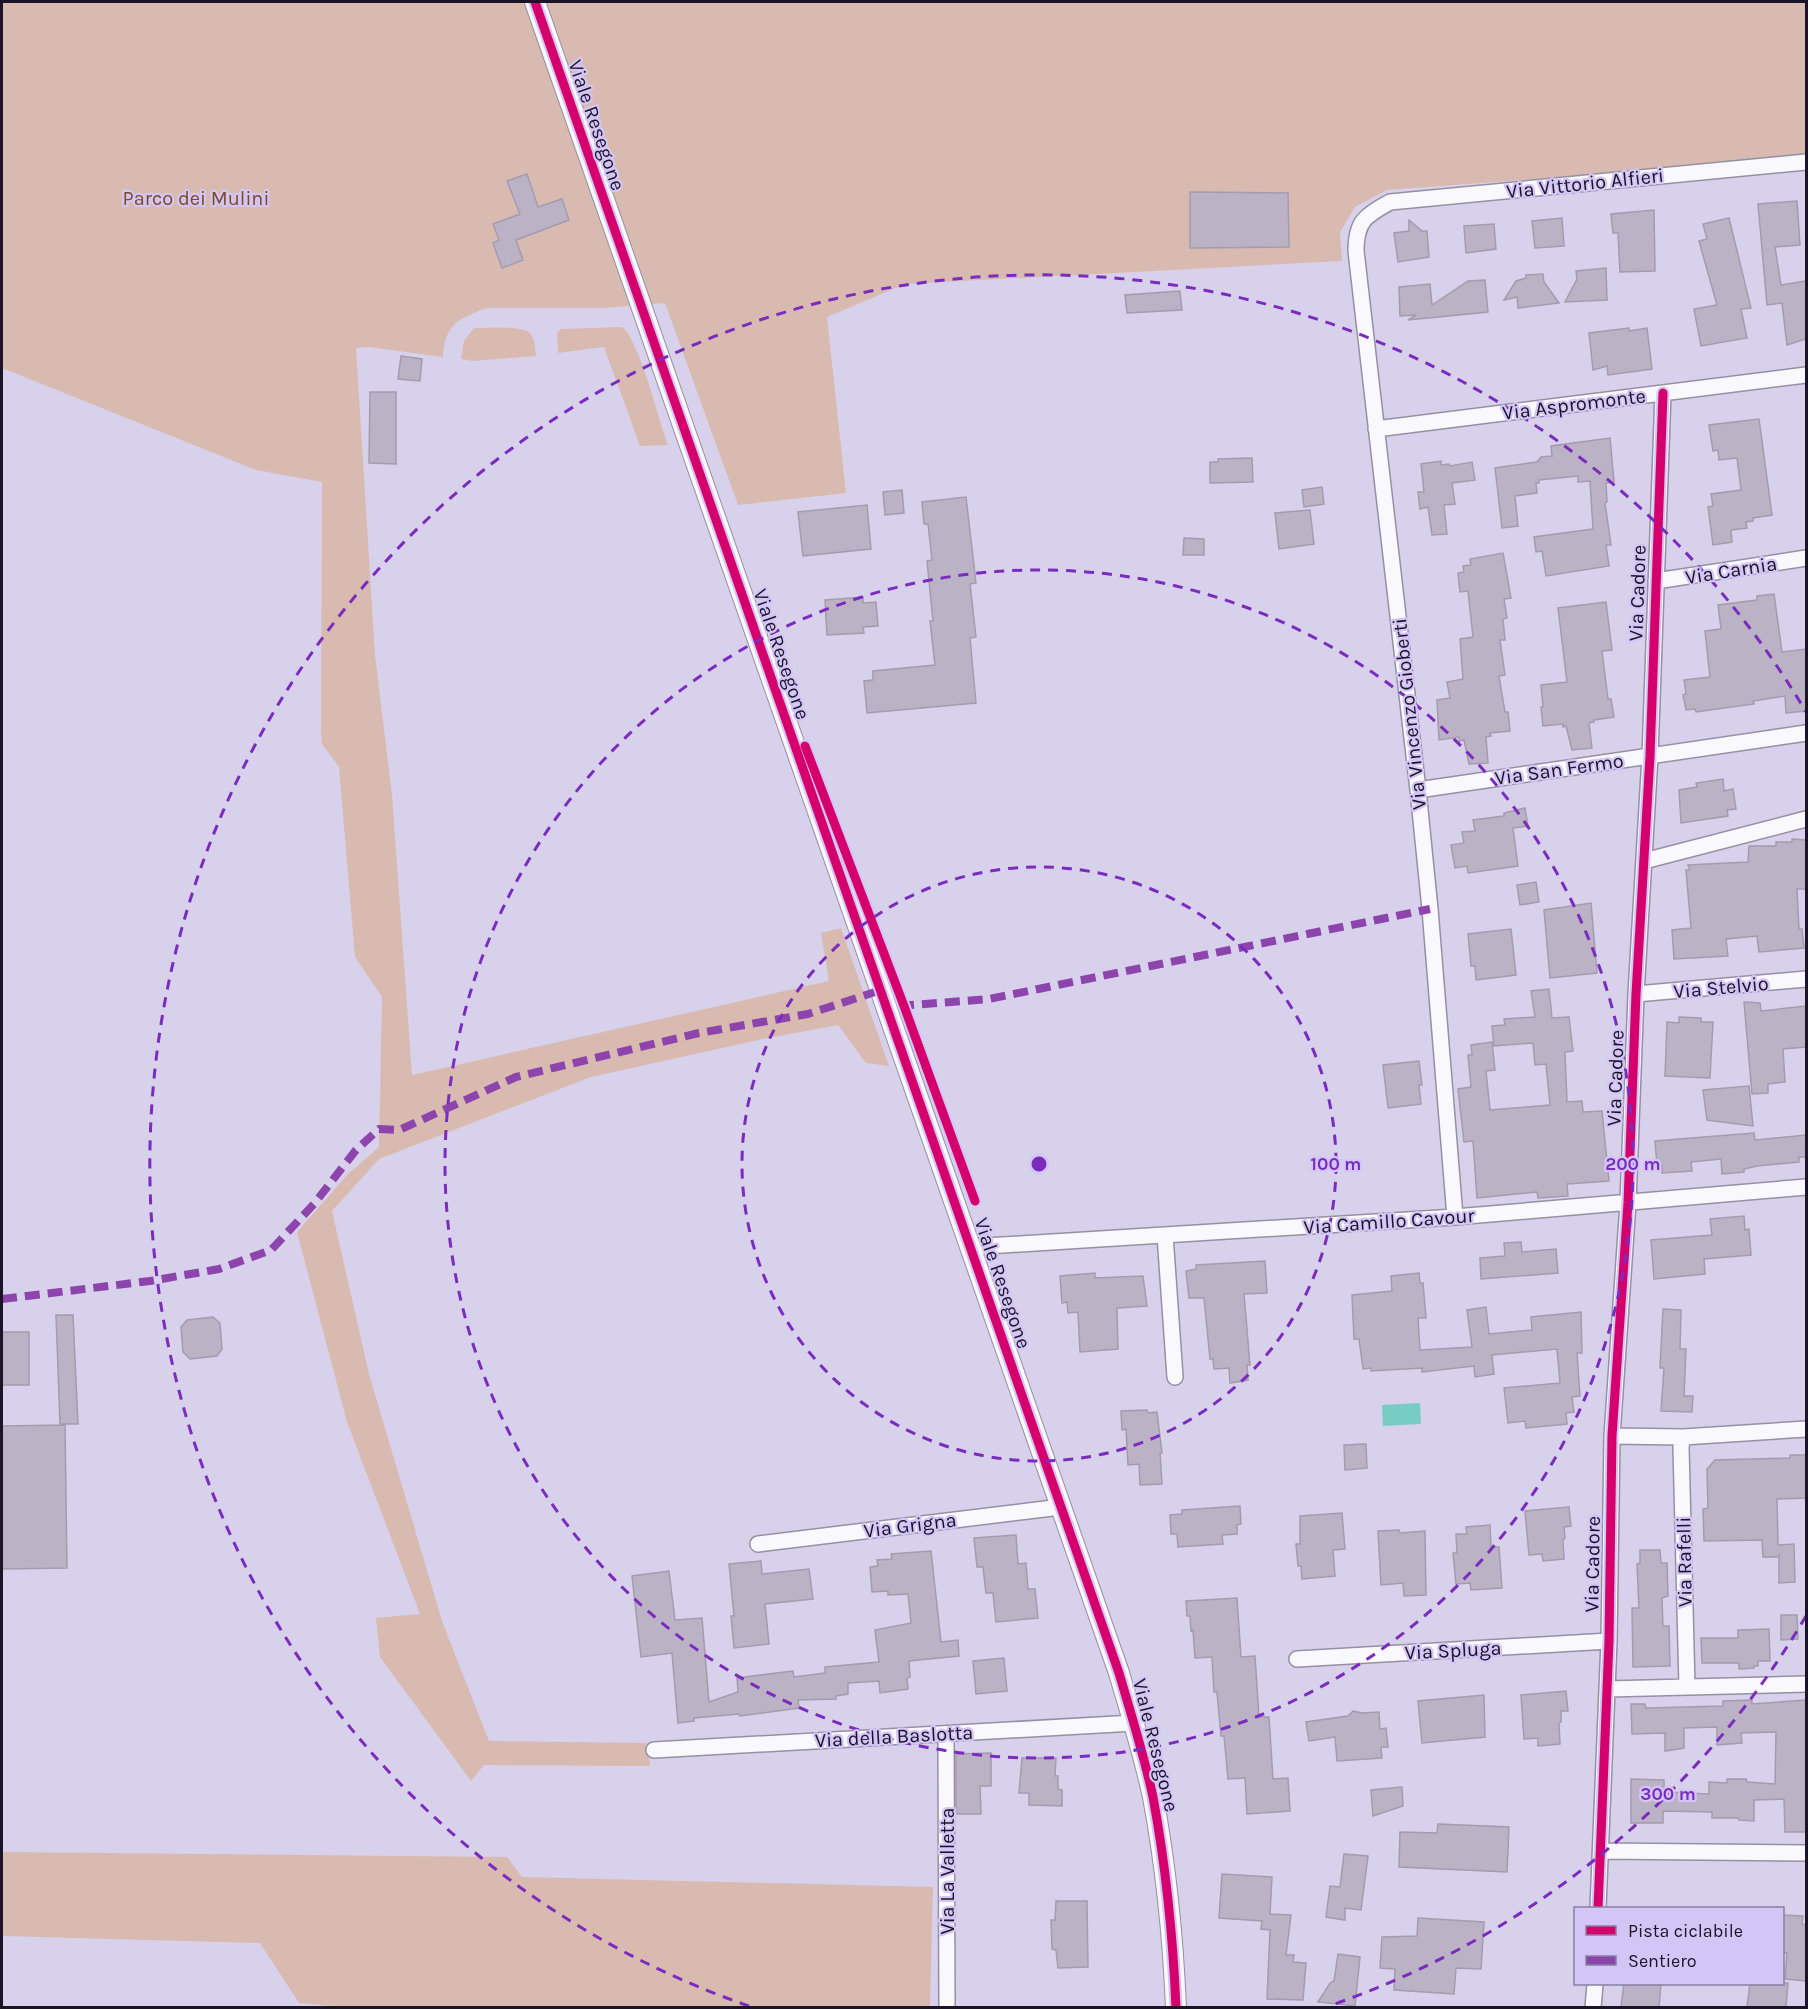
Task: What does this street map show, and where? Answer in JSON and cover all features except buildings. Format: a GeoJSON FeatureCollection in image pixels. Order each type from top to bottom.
{"type":"FeatureCollection","features":[{"type":"Feature","properties":{"kind":"street","name":"Viale Resegone"},"geometry":{"type":"LineString","coordinates":[[535,2],[1119,1673],[1152,1795],[1165,1869],[1173,1942],[1176,2007]]}},
{"type":"Feature","properties":{"kind":"street","name":"Via Vittorio Alfieri"},"geometry":{"type":"LineString","coordinates":[[1366,215],[1390,202],[1806,162]]}},
{"type":"Feature","properties":{"kind":"street","name":"Via Vincenzo Gioberti"},"geometry":{"type":"LineString","coordinates":[[1366,215],[1356,233],[1356,251],[1418,790],[1455,1217]]}},
{"type":"Feature","properties":{"kind":"street","name":"Via Aspromonte"},"geometry":{"type":"LineString","coordinates":[[1377,429],[1806,375]]}},
{"type":"Feature","properties":{"kind":"street","name":"Via Cadore"},"geometry":{"type":"LineString","coordinates":[[1598,1907],[1610,1641],[1612,1436],[1628,1203],[1636,994],[1650,756],[1663,393]]}},
{"type":"Feature","properties":{"kind":"street","name":"Via Carnia"},"geometry":{"type":"LineString","coordinates":[[1656,581],[1806,558]]}},
{"type":"Feature","properties":{"kind":"street","name":"Via San Fermo"},"geometry":{"type":"LineString","coordinates":[[1418,790],[1806,733]]}},
{"type":"Feature","properties":{"kind":"street"},"geometry":{"type":"LineString","coordinates":[[1644,861],[1806,819]]}},
{"type":"Feature","properties":{"kind":"street","name":"Via Stelvio"},"geometry":{"type":"LineString","coordinates":[[1636,994],[1806,979]]}},
{"type":"Feature","properties":{"kind":"street","name":"Via Camillo Cavour"},"geometry":{"type":"LineString","coordinates":[[971,1247],[1455,1217],[1806,1187]]}},
{"type":"Feature","properties":{"kind":"street"},"geometry":{"type":"LineString","coordinates":[[1165,1235],[1175,1377]]}},
{"type":"Feature","properties":{"kind":"street"},"geometry":{"type":"LineString","coordinates":[[1612,1436],[1683,1437],[1806,1429]]}},
{"type":"Feature","properties":{"kind":"street","name":"Via Rafelli"},"geometry":{"type":"LineString","coordinates":[[1683,1437],[1688,1687]]}},
{"type":"Feature","properties":{"kind":"street","name":"Via Grigna"},"geometry":{"type":"LineString","coordinates":[[758,1544],[1062,1507]]}},
{"type":"Feature","properties":{"kind":"street","name":"Via Spluga"},"geometry":{"type":"LineString","coordinates":[[1297,1659],[1610,1641]]}},
{"type":"Feature","properties":{"kind":"street"},"geometry":{"type":"LineString","coordinates":[[1607,1689],[1806,1684]]}},
{"type":"Feature","properties":{"kind":"street","name":"Via della Baslotta"},"geometry":{"type":"LineString","coordinates":[[654,1750],[1134,1723]]}},
{"type":"Feature","properties":{"kind":"street","name":"Via La Valletta"},"geometry":{"type":"LineString","coordinates":[[946,1734],[947,2007]]}},
{"type":"Feature","properties":{"kind":"street"},"geometry":{"type":"LineString","coordinates":[[1601,1851],[1806,1853]]}},
{"type":"Feature","properties":{"kind":"street"},"geometry":{"type":"LineString","coordinates":[[1593,2007],[1594,1985]]}},
{"type":"Feature","properties":{"kind":"green space","name":"Parco dei Mulini"},"geometry":{"type":"Polygon","coordinates":[[[2,2],[1806,2],[1806,159],[1387,190],[1355,207],[1340,232],[1342,261],[905,284],[827,317],[846,493],[738,505],[665,303],[604,308],[487,308],[468,315],[455,324],[446,337],[443,357],[369,347],[356,348],[375,655],[392,795],[412,1075],[829,981],[821,933],[841,928],[889,1066],[866,1063],[838,1025],[591,1077],[379,1159],[332,1211],[369,1374],[442,1621],[489,1741],[646,1743],[650,1766],[484,1765],[471,1781],[380,1657],[376,1618],[420,1614],[347,1422],[297,1232],[348,1174],[379,1147],[382,997],[355,957],[339,767],[322,744],[321,734],[322,482],[256,470],[2,368],[2,2]]]}},
{"type":"Feature","properties":{"kind":"green space"},"geometry":{"type":"Polygon","coordinates":[[[495,327],[526,330],[533,338],[536,356],[473,361],[461,359],[464,341],[474,328],[495,327]]]}},
{"type":"Feature","properties":{"kind":"green space"},"geometry":{"type":"Polygon","coordinates":[[[622,327],[642,363],[668,445],[640,446],[604,347],[558,353],[557,333],[561,329],[622,327]]]}},
{"type":"Feature","properties":{"kind":"green space"},"geometry":{"type":"Polygon","coordinates":[[[2,1852],[507,1857],[522,1877],[933,1887],[930,2007],[353,2008],[299,2003],[260,1943],[2,1936],[2,1852]]]}},
{"type":"Feature","properties":{"kind":"shaded area"},"geometry":{"type":"Polygon","coordinates":[[[1420,1403],[1421,1424],[1383,1426],[1382,1405],[1420,1403]]]}},
{"type":"Feature","properties":{"kind":"marked path"},"geometry":{"type":"LineString","coordinates":[[899,1006],[989,999],[1430,909]]}},
{"type":"Feature","properties":{"kind":"marked path"},"geometry":{"type":"LineString","coordinates":[[2,1299],[150,1281],[219,1269],[271,1250],[314,1204],[356,1150],[379,1129],[399,1130],[516,1077],[699,1033],[808,1014],[881,990]]}},
{"type":"Feature","properties":{"kind":"cycle path"},"geometry":{"type":"LineString","coordinates":[[535,2],[1119,1673],[1146,1766],[1158,1823],[1168,1902],[1176,2008]]}},
{"type":"Feature","properties":{"kind":"cycle path"},"geometry":{"type":"LineString","coordinates":[[1598,1907],[1609,1641],[1612,1436],[1628,1203],[1636,994],[1650,756],[1663,393]]}},
{"type":"Feature","properties":{"kind":"cycle path"},"geometry":{"type":"LineString","coordinates":[[805,746],[975,1201]]}}]}
